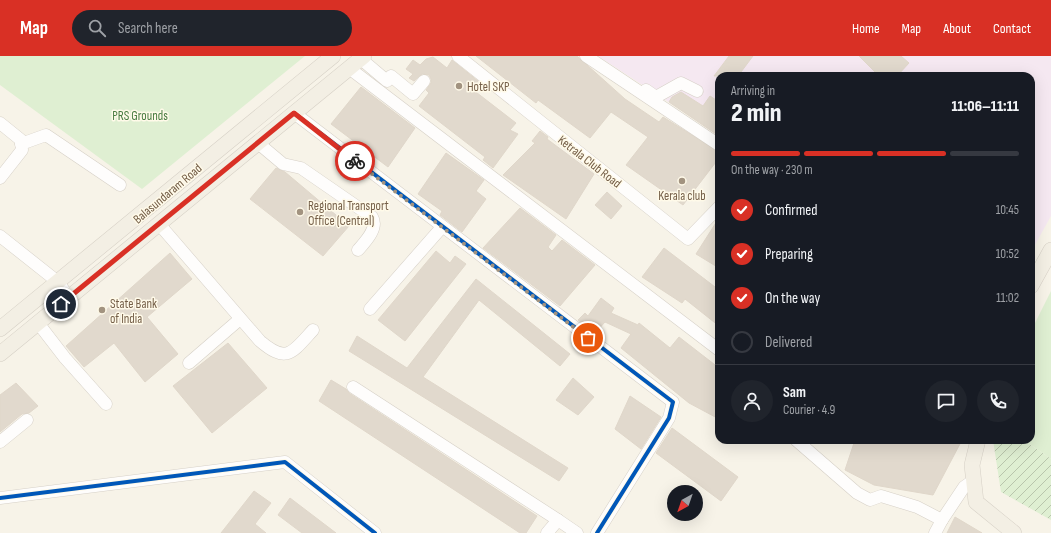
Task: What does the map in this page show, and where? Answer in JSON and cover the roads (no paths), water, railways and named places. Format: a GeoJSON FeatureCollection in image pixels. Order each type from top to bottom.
{"type":"FeatureCollection","features":[{"type":"Feature","properties":{"kind":"main road","name":"Balasundaram Road"},"geometry":{"type":"LineString","coordinates":[[0,329],[334,56]]}},
{"type":"Feature","properties":{"kind":"main road","name":"Balasundaram Road"},"geometry":{"type":"LineString","coordinates":[[0,354],[362,57]]}},
{"type":"Feature","properties":{"kind":"main road"},"geometry":{"type":"LineString","coordinates":[[250,124],[260,141]]}},
{"type":"Feature","properties":{"kind":"main road"},"geometry":{"type":"LineString","coordinates":[[1035,279],[1051,250]]}},
{"type":"Feature","properties":{"kind":"main road"},"geometry":{"type":"LineString","coordinates":[[977,444],[972,465],[976,502],[1014,533]]}},
{"type":"Feature","properties":{"kind":"street","name":"Ketrala Club Road"},"geometry":{"type":"LineString","coordinates":[[458,56],[688,239],[715,211]]}},
{"type":"Feature","properties":{"kind":"street"},"geometry":{"type":"LineString","coordinates":[[586,56],[715,142]]}},
{"type":"Feature","properties":{"kind":"street"},"geometry":{"type":"LineString","coordinates":[[598,56],[656,97],[681,83],[697,91]]}},
{"type":"Feature","properties":{"kind":"street"},"geometry":{"type":"LineString","coordinates":[[362,57],[387,81],[391,76],[413,94],[424,81]]}},
{"type":"Feature","properties":{"kind":"street"},"geometry":{"type":"LineString","coordinates":[[349,68],[715,347]]}},
{"type":"Feature","properties":{"kind":"street"},"geometry":{"type":"LineString","coordinates":[[294,113],[672,402],[669,418],[597,533]]}},
{"type":"Feature","properties":{"kind":"street"},"geometry":{"type":"LineString","coordinates":[[0,123],[21,140],[22,150],[0,178]]}},
{"type":"Feature","properties":{"kind":"street"},"geometry":{"type":"LineString","coordinates":[[21,144],[46,135],[120,185]]}},
{"type":"Feature","properties":{"kind":"street"},"geometry":{"type":"LineString","coordinates":[[260,141],[283,164],[301,168],[372,217],[374,224],[373,231],[358,250]]}},
{"type":"Feature","properties":{"kind":"street"},"geometry":{"type":"LineString","coordinates":[[159,224],[260,342],[272,352],[280,355],[289,353],[296,348],[313,330]]}},
{"type":"Feature","properties":{"kind":"street"},"geometry":{"type":"LineString","coordinates":[[370,309],[442,227]]}},
{"type":"Feature","properties":{"kind":"street"},"geometry":{"type":"LineString","coordinates":[[0,236],[58,282],[69,298]]}},
{"type":"Feature","properties":{"kind":"street"},"geometry":{"type":"LineString","coordinates":[[189,363],[240,319]]}},
{"type":"Feature","properties":{"kind":"street"},"geometry":{"type":"LineString","coordinates":[[38,323],[65,358],[106,404]]}},
{"type":"Feature","properties":{"kind":"street"},"geometry":{"type":"LineString","coordinates":[[353,387],[577,533]]}},
{"type":"Feature","properties":{"kind":"street"},"geometry":{"type":"LineString","coordinates":[[0,442],[26,420]]}},
{"type":"Feature","properties":{"kind":"street"},"geometry":{"type":"LineString","coordinates":[[801,444],[858,493],[870,500],[881,496],[917,507],[942,520]]}},
{"type":"Feature","properties":{"kind":"street"},"geometry":{"type":"LineString","coordinates":[[0,498],[285,462],[375,533]]}},
{"type":"Feature","properties":{"kind":"street"},"geometry":{"type":"LineString","coordinates":[[935,533],[964,487],[974,480]]}},
{"type":"Feature","properties":{"kind":"street"},"geometry":{"type":"LineString","coordinates":[[547,533],[558,520]]}},
{"type":"Feature","properties":{"kind":"place","name":"Hotel SKP"},"geometry":{"type":"Point","coordinates":[459,86]}},
{"type":"Feature","properties":{"kind":"place","name":"Kerala club"},"geometry":{"type":"Point","coordinates":[682,181]}},
{"type":"Feature","properties":{"kind":"place","name":"Regional Transport Office (Central)"},"geometry":{"type":"Point","coordinates":[300,212]}},
{"type":"Feature","properties":{"kind":"place","name":"State Bank of India"},"geometry":{"type":"Point","coordinates":[102,310]}},
{"type":"Feature","properties":{"kind":"park label","name":"PRS Grounds"},"geometry":{"type":"Point","coordinates":[140,115]}}]}
